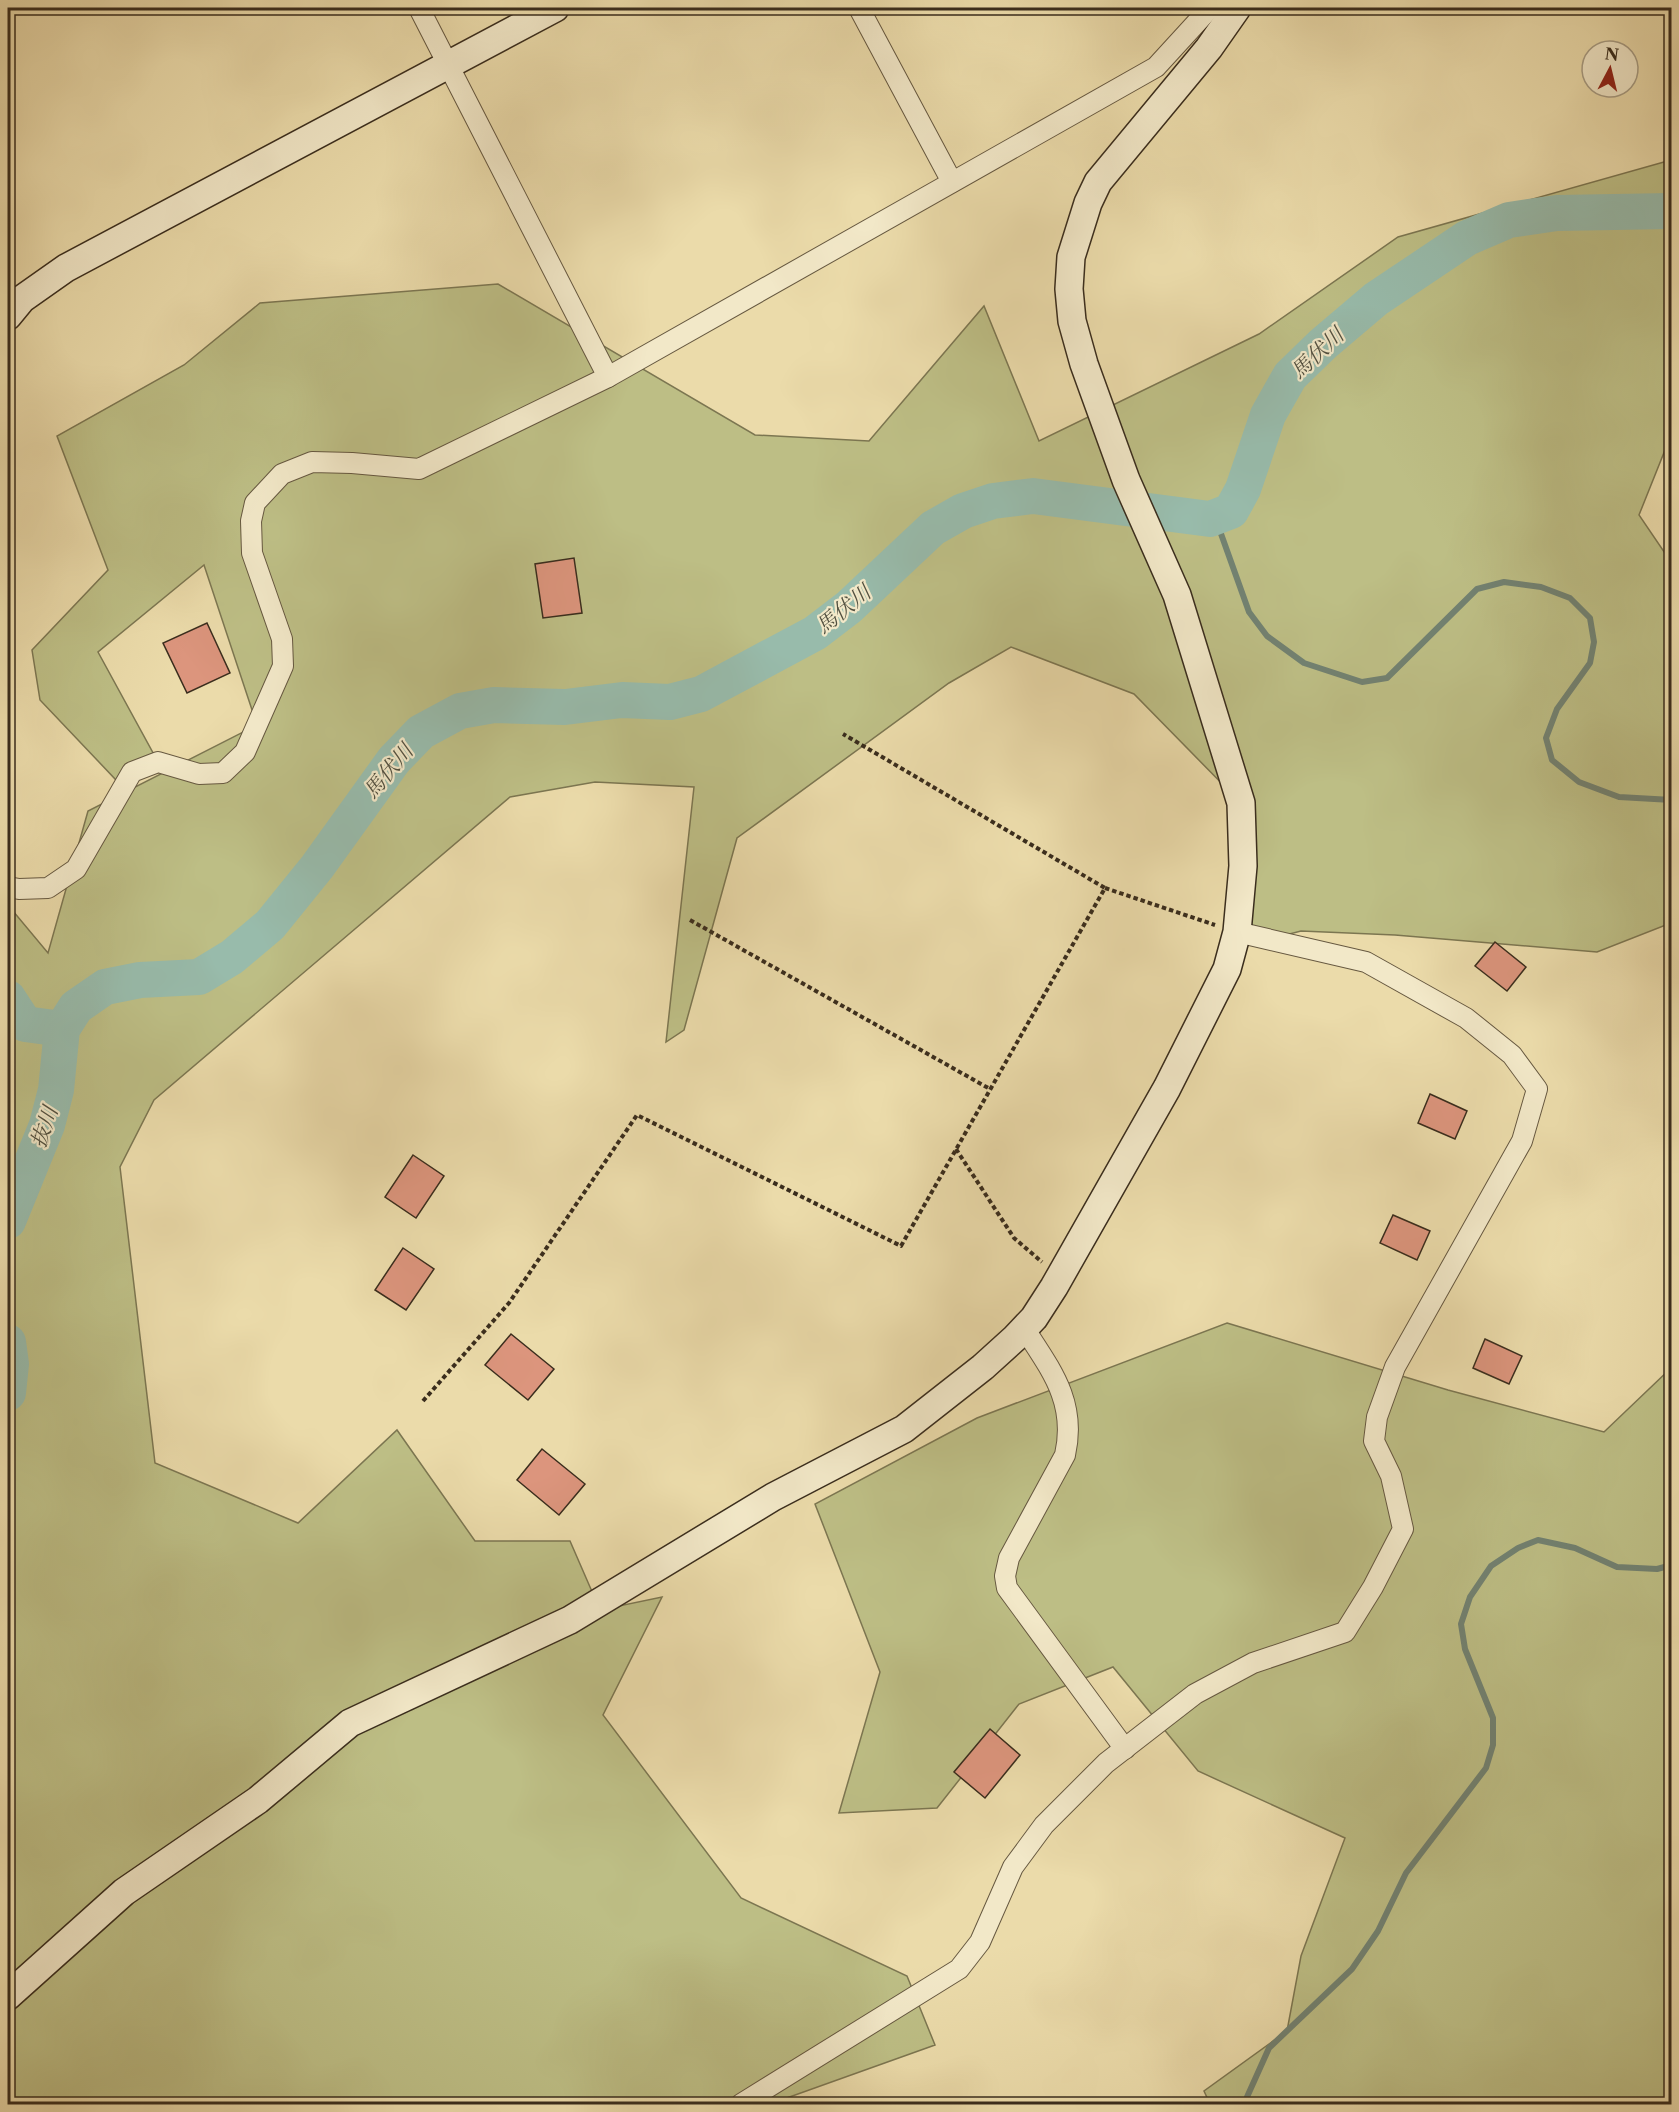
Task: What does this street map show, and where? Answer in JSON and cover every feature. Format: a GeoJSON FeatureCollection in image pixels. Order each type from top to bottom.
{"type":"FeatureCollection","features":[{"type":"Feature","properties":{"kind":"street"},"geometry":{"type":"LineString","coordinates":[[419,8],[608,377]]}},
{"type":"Feature","properties":{"kind":"street"},"geometry":{"type":"LineString","coordinates":[[8,316],[22,299],[66,268],[555,8]]}},
{"type":"Feature","properties":{"kind":"street"},"geometry":{"type":"LineString","coordinates":[[859,8],[952,182]]}},
{"type":"Feature","properties":{"kind":"street"},"geometry":{"type":"LineString","coordinates":[[8,886],[48,888],[76,869],[132,772],[158,762],[199,774],[223,773],[245,752],[283,666],[282,639],[252,554],[251,521],[255,503],[282,474],[312,462],[419,469],[608,377],[1156,67],[1210,8]]}},
{"type":"Feature","properties":{"kind":"street"},"geometry":{"type":"LineString","coordinates":[[8,1996],[124,1892],[258,1800],[350,1723],[570,1620],[773,1497],[904,1429],[983,1367],[1034,1318],[1167,1088],[1227,969],[1238,932],[1243,866],[1241,803],[1177,595],[1126,480],[1084,364],[1072,321],[1069,289],[1071,258],[1088,202],[1098,182],[1209,48],[1237,8]]}},
{"type":"Feature","properties":{"kind":"street"},"geometry":{"type":"LineString","coordinates":[[741,2104],[959,1969],[980,1942],[1013,1867],[1044,1825],[1106,1763],[1195,1694],[1243,1668],[1345,1632],[1373,1587],[1402,1529],[1391,1476],[1374,1441],[1377,1417],[1395,1367],[1522,1141],[1537,1089],[1512,1055],[1466,1018],[1366,962],[1238,932]]}},
{"type":"Feature","properties":{"kind":"street"},"geometry":{"type":"LineString","coordinates":[[1024,1328],[1058,1382],[1069,1416],[1069,1437],[1065,1455],[1009,1558],[1005,1576],[1007,1588],[1125,1749]]}},
{"type":"Feature","properties":{"kind":"path"},"geometry":{"type":"LineString","coordinates":[[843,734],[1105,888],[1238,932]]}},
{"type":"Feature","properties":{"kind":"path"},"geometry":{"type":"LineString","coordinates":[[423,1401],[509,1303],[637,1115],[901,1246],[1105,888]]}},
{"type":"Feature","properties":{"kind":"path"},"geometry":{"type":"LineString","coordinates":[[690,920],[990,1089]]}},
{"type":"Feature","properties":{"kind":"path"},"geometry":{"type":"LineString","coordinates":[[956,1149],[1014,1239],[1059,1277]]}},
{"type":"Feature","properties":{"kind":"green space"},"geometry":{"type":"Polygon","coordinates":[[[1671,160],[1671,435],[1639,515],[1671,562],[1671,923],[1597,952],[1395,935],[1301,931],[1247,945],[1241,803],[1134,694],[1011,647],[949,683],[737,838],[684,1030],[666,1042],[694,787],[595,782],[510,797],[154,1100],[120,1167],[155,1463],[298,1523],[397,1430],[475,1541],[570,1541],[600,1610],[662,1597],[603,1715],[741,1898],[907,1976],[935,2045],[770,2104],[8,2104],[8,905],[48,953],[88,811],[257,725],[204,565],[98,652],[158,762],[117,781],[40,700],[32,650],[108,570],[57,436],[184,365],[260,303],[498,284],[755,435],[869,441],[984,306],[1039,441],[1259,334],[1398,237],[1671,160]]]}},
{"type":"Feature","properties":{"kind":"green space"},"geometry":{"type":"Polygon","coordinates":[[[1227,1323],[1448,1390],[1604,1432],[1671,1368],[1671,2104],[1210,2104],[1204,2091],[1287,2031],[1301,1956],[1345,1838],[1198,1771],[1113,1667],[1019,1704],[937,1808],[839,1813],[880,1672],[815,1504],[977,1418],[1227,1323]]]}},
{"type":"Feature","properties":{"kind":"building"},"geometry":{"type":"Polygon","coordinates":[[[574,558],[582,613],[543,618],[535,564],[574,558]]]}},
{"type":"Feature","properties":{"kind":"building"},"geometry":{"type":"Polygon","coordinates":[[[207,623],[230,673],[187,693],[163,643],[207,623]]]}},
{"type":"Feature","properties":{"kind":"building"},"geometry":{"type":"Polygon","coordinates":[[[1495,942],[1526,967],[1507,991],[1475,966],[1495,942]]]}},
{"type":"Feature","properties":{"kind":"building"},"geometry":{"type":"Polygon","coordinates":[[[1430,1094],[1467,1111],[1455,1139],[1418,1123],[1430,1094]]]}},
{"type":"Feature","properties":{"kind":"building"},"geometry":{"type":"Polygon","coordinates":[[[413,1155],[444,1176],[416,1218],[385,1197],[413,1155]]]}},
{"type":"Feature","properties":{"kind":"building"},"geometry":{"type":"Polygon","coordinates":[[[1393,1215],[1430,1231],[1417,1260],[1380,1243],[1393,1215]]]}},
{"type":"Feature","properties":{"kind":"building"},"geometry":{"type":"Polygon","coordinates":[[[403,1248],[434,1269],[406,1310],[375,1290],[403,1248]]]}},
{"type":"Feature","properties":{"kind":"building"},"geometry":{"type":"Polygon","coordinates":[[[511,1334],[554,1369],[528,1400],[485,1365],[511,1334]]]}},
{"type":"Feature","properties":{"kind":"building"},"geometry":{"type":"Polygon","coordinates":[[[1485,1339],[1522,1356],[1509,1384],[1473,1368],[1485,1339]]]}},
{"type":"Feature","properties":{"kind":"building"},"geometry":{"type":"Polygon","coordinates":[[[542,1449],[585,1484],[559,1515],[517,1480],[542,1449]]]}},
{"type":"Feature","properties":{"kind":"building"},"geometry":{"type":"Polygon","coordinates":[[[990,1729],[1020,1755],[985,1798],[954,1772],[990,1729]]]}},
{"type":"Feature","properties":{"kind":"waterway","name":"馬伏川"},"geometry":{"type":"LineString","coordinates":[[8,1221],[47,1125],[56,1090],[62,1029],[76,1007],[105,987],[140,980],[199,977],[232,957],[270,925],[317,867],[394,760],[421,732],[460,711],[494,705],[565,707],[622,700],[670,702],[701,694],[815,633],[849,607],[933,528],[963,511],[993,501],[1033,496],[1210,519],[1231,511],[1243,489],[1268,415],[1290,376],[1323,344],[1376,299],[1467,238],[1509,220],[1557,213],[1672,211]]}},
{"type":"Feature","properties":{"kind":"waterway"},"geometry":{"type":"LineString","coordinates":[[1215,517],[1249,612],[1267,636],[1304,663],[1362,682],[1387,678],[1477,589],[1504,582],[1541,587],[1570,598],[1590,618],[1594,642],[1590,663],[1557,709],[1546,738],[1552,760],[1579,782],[1619,797],[1672,800]]}},
{"type":"Feature","properties":{"kind":"waterway","name":"馬伏川"},"geometry":{"type":"LineString","coordinates":[[8,998],[25,1024],[62,1029]]}},
{"type":"Feature","properties":{"kind":"waterway","name":"抜川"},"geometry":{"type":"LineString","coordinates":[[8,1342],[11,1364],[8,1393]]}},
{"type":"Feature","properties":{"kind":"waterway"},"geometry":{"type":"LineString","coordinates":[[1250,2104],[1247,2097],[1269,2048],[1352,1969],[1378,1931],[1406,1873],[1486,1768],[1493,1745],[1493,1718],[1465,1649],[1461,1624],[1470,1597],[1491,1566],[1518,1548],[1538,1540],[1575,1548],[1617,1567],[1657,1569],[1672,1565]]}}]}
